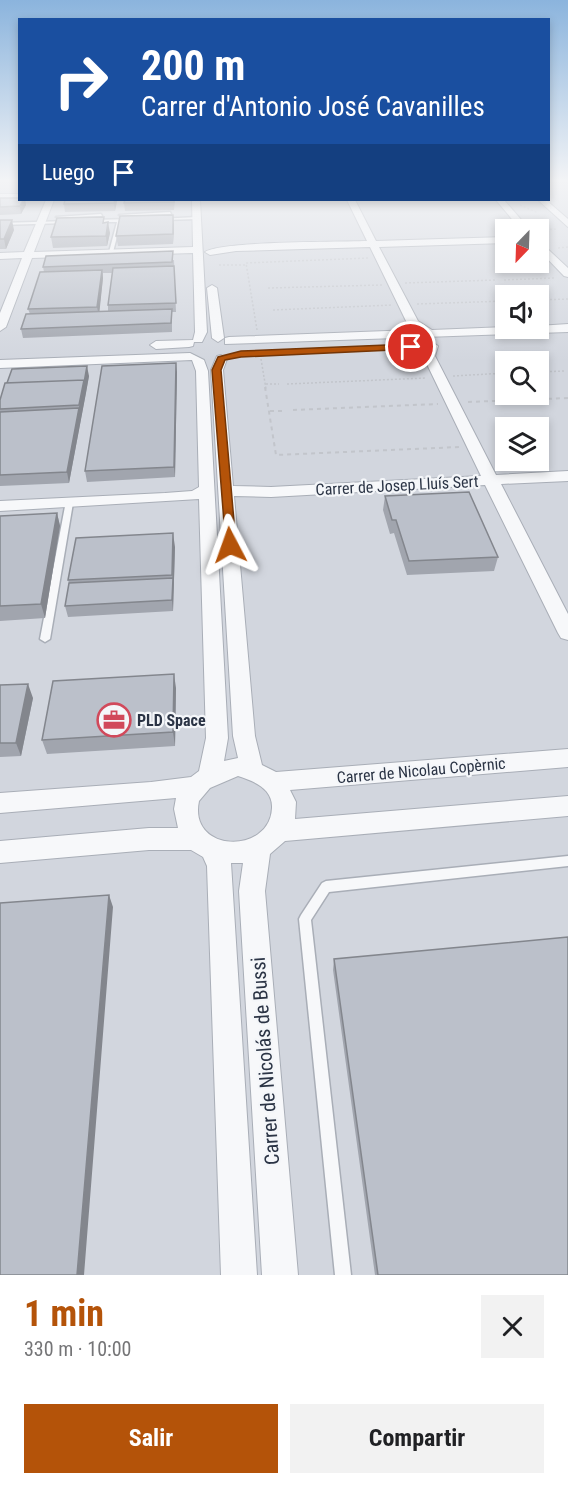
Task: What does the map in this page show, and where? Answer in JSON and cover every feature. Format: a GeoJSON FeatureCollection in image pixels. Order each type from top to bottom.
{"type":"FeatureCollection","features":[{"type":"Feature","properties":{"kind":"street"},"geometry":{"type":"LineString","coordinates":[[0,327],[33,242]]}},
{"type":"Feature","properties":{"kind":"street"},"geometry":{"type":"LineString","coordinates":[[198,242],[201,329],[194,341],[184,350],[194,358],[202,371],[217,738],[203,780],[191,792],[185,808],[187,825],[204,844]]}},
{"type":"Feature","properties":{"kind":"street"},"geometry":{"type":"LineString","coordinates":[[211,242],[213,259]]}},
{"type":"Feature","properties":{"kind":"street"},"geometry":{"type":"LineString","coordinates":[[213,259],[226,249],[456,242]]}},
{"type":"Feature","properties":{"kind":"street"},"geometry":{"type":"LineString","coordinates":[[374,244],[413,323],[433,340]]}},
{"type":"Feature","properties":{"kind":"street"},"geometry":{"type":"LineString","coordinates":[[0,256],[198,250]]}},
{"type":"Feature","properties":{"kind":"street"},"geometry":{"type":"LineString","coordinates":[[549,256],[566,276]]}},
{"type":"Feature","properties":{"kind":"street"},"geometry":{"type":"LineString","coordinates":[[212,282],[223,340],[235,348],[217,370],[244,736],[252,769]]}},
{"type":"Feature","properties":{"kind":"street"},"geometry":{"type":"LineString","coordinates":[[322,351],[568,328]]}},
{"type":"Feature","properties":{"kind":"street"},"geometry":{"type":"LineString","coordinates":[[142,345],[223,340],[568,340]]}},
{"type":"Feature","properties":{"kind":"street"},"geometry":{"type":"LineString","coordinates":[[433,340],[429,349],[433,363],[568,633]]}},
{"type":"Feature","properties":{"kind":"street"},"geometry":{"type":"LineString","coordinates":[[0,351],[22,350]]}},
{"type":"Feature","properties":{"kind":"street"},"geometry":{"type":"LineString","coordinates":[[264,356],[288,352]]}},
{"type":"Feature","properties":{"kind":"street"},"geometry":{"type":"LineString","coordinates":[[0,364],[228,356]]}},
{"type":"Feature","properties":{"kind":"street","name":"Carrer de Josep Lluís Sert"},"geometry":{"type":"LineString","coordinates":[[226,491],[271,492],[568,476]]}},
{"type":"Feature","properties":{"kind":"street"},"geometry":{"type":"LineString","coordinates":[[0,506],[165,498],[196,495],[207,489]]}},
{"type":"Feature","properties":{"kind":"street","name":"Carrer de Nicolau Copèrnic"},"geometry":{"type":"LineString","coordinates":[[274,782],[568,758]]}},
{"type":"Feature","properties":{"kind":"street"},"geometry":{"type":"LineString","coordinates":[[0,803],[151,792],[203,780],[238,767],[252,769],[274,782],[282,793],[285,808],[282,826],[268,839]]}},
{"type":"Feature","properties":{"kind":"street"},"geometry":{"type":"LineString","coordinates":[[0,852],[149,839],[204,844],[234,854],[268,839],[568,806]]}},
{"type":"Feature","properties":{"kind":"street","name":"Carrer de Nicolás de Bussi"},"geometry":{"type":"LineString","coordinates":[[268,839],[252,891],[280,1275]]}},
{"type":"Feature","properties":{"kind":"street","name":"Carrer de Nicolás de Bussi"},"geometry":{"type":"LineString","coordinates":[[204,844],[220,866],[239,1275]]}},
{"type":"Feature","properties":{"kind":"lane"},"geometry":{"type":"LineString","coordinates":[[111,252],[114,242]]}},
{"type":"Feature","properties":{"kind":"lane"},"geometry":{"type":"LineString","coordinates":[[45,639],[69,503]]}},
{"type":"Feature","properties":{"kind":"lane"},"geometry":{"type":"LineString","coordinates":[[343,1275],[305,919],[326,887],[568,861]]}},
{"type":"Feature","properties":{"kind":"path"},"geometry":{"type":"LineString","coordinates":[[246,265],[246,262],[368,258]]}},
{"type":"Feature","properties":{"kind":"path"},"geometry":{"type":"LineString","coordinates":[[213,259],[246,265]]}},
{"type":"Feature","properties":{"kind":"path"},"geometry":{"type":"LineString","coordinates":[[246,265],[257,335]]}},
{"type":"Feature","properties":{"kind":"path"},"geometry":{"type":"LineString","coordinates":[[504,280],[566,276]]}},
{"type":"Feature","properties":{"kind":"path"},"geometry":{"type":"LineString","coordinates":[[401,284],[496,280]]}},
{"type":"Feature","properties":{"kind":"path"},"geometry":{"type":"LineString","coordinates":[[268,288],[384,285]]}},
{"type":"Feature","properties":{"kind":"path"},"geometry":{"type":"LineString","coordinates":[[549,300],[568,299]]}},
{"type":"Feature","properties":{"kind":"path"},"geometry":{"type":"LineString","coordinates":[[412,304],[495,301]]}},
{"type":"Feature","properties":{"kind":"path"},"geometry":{"type":"LineString","coordinates":[[273,310],[393,305]]}},
{"type":"Feature","properties":{"kind":"path"},"geometry":{"type":"LineString","coordinates":[[264,356],[276,454],[461,447]]}},
{"type":"Feature","properties":{"kind":"path"},"geometry":{"type":"LineString","coordinates":[[549,372],[565,371]]}},
{"type":"Feature","properties":{"kind":"path"},"geometry":{"type":"LineString","coordinates":[[450,376],[495,374]]}},
{"type":"Feature","properties":{"kind":"path"},"geometry":{"type":"LineString","coordinates":[[287,384],[428,378]]}},
{"type":"Feature","properties":{"kind":"path"},"geometry":{"type":"LineString","coordinates":[[266,384],[279,384]]}},
{"type":"Feature","properties":{"kind":"path"},"geometry":{"type":"LineString","coordinates":[[464,403],[568,398]]}},
{"type":"Feature","properties":{"kind":"path"},"geometry":{"type":"LineString","coordinates":[[293,410],[440,404]]}},
{"type":"Feature","properties":{"kind":"path"},"geometry":{"type":"LineString","coordinates":[[270,411],[284,411]]}},
{"type":"Feature","properties":{"kind":"shaded area"},"geometry":{"type":"Polygon","coordinates":[[[0,242],[495,242],[495,273],[549,273],[549,242],[568,242],[568,1275],[0,1275],[0,242]]]}},
{"type":"Feature","properties":{"kind":"building"},"geometry":{"type":"Polygon","coordinates":[[[173,251],[172,262],[43,267],[46,256],[173,251]]]}},
{"type":"Feature","properties":{"kind":"building"},"geometry":{"type":"Polygon","coordinates":[[[174,266],[176,303],[108,305],[113,268],[174,266]]]}},
{"type":"Feature","properties":{"kind":"building"},"geometry":{"type":"Polygon","coordinates":[[[102,270],[97,307],[28,309],[40,272],[102,270]]]}},
{"type":"Feature","properties":{"kind":"building"},"geometry":{"type":"Polygon","coordinates":[[[172,309],[171,323],[21,329],[26,314],[172,309]]]}},
{"type":"Feature","properties":{"kind":"building"},"geometry":{"type":"Polygon","coordinates":[[[176,363],[174,467],[85,471],[102,366],[176,363]]]}},
{"type":"Feature","properties":{"kind":"building"},"geometry":{"type":"Polygon","coordinates":[[[87,366],[84,383],[84,380],[7,383],[12,369],[87,366]]]}},
{"type":"Feature","properties":{"kind":"building"},"geometry":{"type":"Polygon","coordinates":[[[84,380],[79,405],[0,409],[5,383],[84,380]]]}},
{"type":"Feature","properties":{"kind":"building"},"geometry":{"type":"Polygon","coordinates":[[[79,408],[67,472],[0,475],[0,412],[79,408]]]}},
{"type":"Feature","properties":{"kind":"building"},"geometry":{"type":"Polygon","coordinates":[[[469,492],[498,557],[409,561],[396,520],[392,520],[385,496],[469,492]]]}},
{"type":"Feature","properties":{"kind":"building"},"geometry":{"type":"Polygon","coordinates":[[[57,513],[41,604],[0,606],[0,516],[57,513]]]}},
{"type":"Feature","properties":{"kind":"building"},"geometry":{"type":"Polygon","coordinates":[[[173,533],[172,575],[68,580],[76,538],[173,533]]]}},
{"type":"Feature","properties":{"kind":"building"},"geometry":{"type":"Polygon","coordinates":[[[173,578],[172,600],[65,606],[69,583],[173,578]]]}},
{"type":"Feature","properties":{"kind":"building","name":"PLD Space"},"geometry":{"type":"Polygon","coordinates":[[[174,674],[173,732],[42,740],[53,681],[174,674]]]}},
{"type":"Feature","properties":{"kind":"building"},"geometry":{"type":"Polygon","coordinates":[[[28,684],[16,743],[0,743],[0,685],[28,684]]]}},
{"type":"Feature","properties":{"kind":"building"},"geometry":{"type":"Polygon","coordinates":[[[109,895],[77,1275],[0,1275],[0,903],[109,895]]]}},
{"type":"Feature","properties":{"kind":"building"},"geometry":{"type":"Polygon","coordinates":[[[568,937],[568,1275],[378,1275],[334,959],[568,937]]]}},
{"type":"Feature","properties":{"kind":"place","name":"PLD Space"},"geometry":{"type":"Point","coordinates":[114,720]}},
{"type":"Feature","properties":{"kind":"route"},"geometry":{"type":"LineString","coordinates":[[230,545],[217,370],[221,359],[241,354],[411,347]]}}]}
